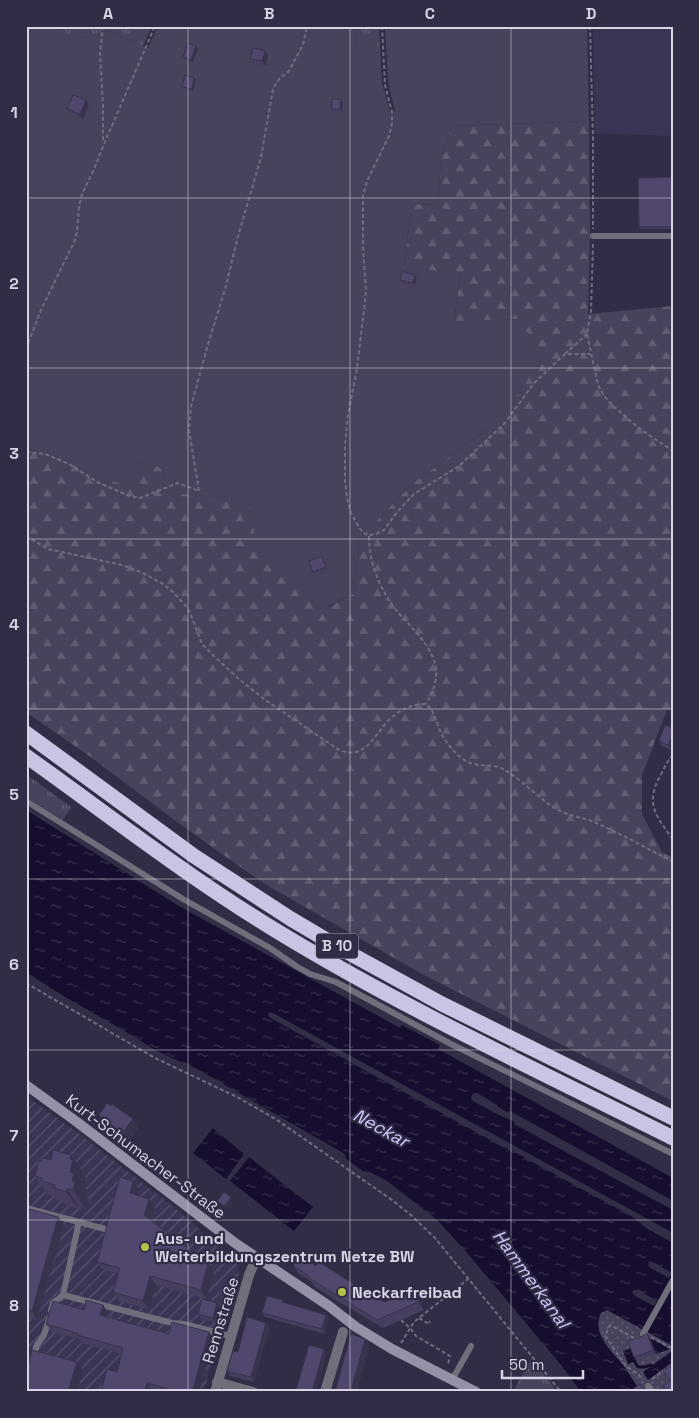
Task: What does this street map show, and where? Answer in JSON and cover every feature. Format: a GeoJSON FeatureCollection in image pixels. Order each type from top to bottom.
{"type":"FeatureCollection","features":[{"type":"Feature","properties":{"kind":"highway","name":"B 10"},"geometry":{"type":"LineString","coordinates":[[26,733],[194,856],[291,919],[442,1004],[673,1118]]}},
{"type":"Feature","properties":{"kind":"highway","name":"B 10"},"geometry":{"type":"LineString","coordinates":[[26,756],[195,878],[280,933],[431,1017],[673,1138]]}},
{"type":"Feature","properties":{"kind":"highway"},"geometry":{"type":"LineString","coordinates":[[26,765],[82,796]]}},
{"type":"Feature","properties":{"kind":"street","name":"Kurt-Schumacher-Straße"},"geometry":{"type":"LineString","coordinates":[[27,1087],[77,1122],[256,1258],[329,1306],[356,1327],[392,1349],[476,1392]]}},
{"type":"Feature","properties":{"kind":"street","name":"Rennstraße"},"geometry":{"type":"LineString","coordinates":[[216,1387],[230,1336],[256,1258]]}},
{"type":"Feature","properties":{"kind":"street"},"geometry":{"type":"LineString","coordinates":[[325,1392],[343,1332]]}},
{"type":"Feature","properties":{"kind":"street"},"geometry":{"type":"LineString","coordinates":[[216,1387],[253,1392]]}},
{"type":"Feature","properties":{"kind":"lane"},"geometry":{"type":"LineString","coordinates":[[593,236],[673,236]]}},
{"type":"Feature","properties":{"kind":"lane"},"geometry":{"type":"LineString","coordinates":[[26,801],[183,899],[278,953],[310,974],[336,982],[444,1041],[673,1154]]}},
{"type":"Feature","properties":{"kind":"lane"},"geometry":{"type":"LineString","coordinates":[[26,1208],[105,1229]]}},
{"type":"Feature","properties":{"kind":"lane"},"geometry":{"type":"LineString","coordinates":[[32,1364],[37,1345],[44,1335],[53,1303],[63,1295],[79,1222]]}},
{"type":"Feature","properties":{"kind":"lane"},"geometry":{"type":"LineString","coordinates":[[647,1335],[673,1280]]}},
{"type":"Feature","properties":{"kind":"lane"},"geometry":{"type":"LineString","coordinates":[[63,1295],[230,1336]]}},
{"type":"Feature","properties":{"kind":"lane"},"geometry":{"type":"LineString","coordinates":[[452,1380],[471,1346]]}},
{"type":"Feature","properties":{"kind":"lane"},"geometry":{"type":"LineString","coordinates":[[649,1383],[653,1392]]}},
{"type":"Feature","properties":{"kind":"path"},"geometry":{"type":"LineString","coordinates":[[103,26],[100,52],[104,144]]}},
{"type":"Feature","properties":{"kind":"path"},"geometry":{"type":"LineString","coordinates":[[26,350],[41,310],[76,240],[80,198],[95,167],[154,26]]}},
{"type":"Feature","properties":{"kind":"path"},"geometry":{"type":"LineString","coordinates":[[26,452],[45,454],[61,460],[100,483],[130,496],[140,498],[178,483],[199,491],[188,430],[192,406],[261,157],[273,89],[289,71],[302,45],[307,26]]}},
{"type":"Feature","properties":{"kind":"path"},"geometry":{"type":"LineString","coordinates":[[382,26],[385,85],[392,112],[392,123],[389,136],[367,181],[363,196],[363,248],[366,292],[357,368],[348,415],[345,454],[345,487],[349,508],[352,517],[360,529],[369,535],[384,530],[414,494],[455,468],[504,424],[534,383],[587,334]]}},
{"type":"Feature","properties":{"kind":"path"},"geometry":{"type":"LineString","coordinates":[[590,26],[593,138],[591,311],[587,334],[590,354],[596,381],[606,398],[640,429],[673,451]]}},
{"type":"Feature","properties":{"kind":"path"},"geometry":{"type":"LineString","coordinates":[[565,354],[590,354]]}},
{"type":"Feature","properties":{"kind":"path"},"geometry":{"type":"LineString","coordinates":[[369,535],[369,551],[376,578],[390,603],[423,640],[432,659],[436,679],[432,696],[425,704]]}},
{"type":"Feature","properties":{"kind":"path"},"geometry":{"type":"LineString","coordinates":[[26,536],[48,549],[122,565],[141,572],[163,584],[178,596],[185,605],[202,644],[214,656],[264,699],[324,741],[342,751],[360,750],[372,742],[385,724],[394,716],[414,705],[425,704],[430,707],[449,746],[467,762],[500,767],[556,809],[607,828],[673,862]]}},
{"type":"Feature","properties":{"kind":"path"},"geometry":{"type":"LineString","coordinates":[[673,756],[655,786],[652,799],[657,815],[673,840]]}},
{"type":"Feature","properties":{"kind":"path"},"geometry":{"type":"LineString","coordinates":[[26,983],[155,1058],[277,1120],[392,1200],[435,1238],[561,1392]]}},
{"type":"Feature","properties":{"kind":"path"},"geometry":{"type":"LineString","coordinates":[[401,1343],[414,1322],[468,1279]]}},
{"type":"Feature","properties":{"kind":"path"},"geometry":{"type":"LineString","coordinates":[[419,1318],[429,1324],[430,1321]]}},
{"type":"Feature","properties":{"kind":"path"},"geometry":{"type":"LineString","coordinates":[[402,1320],[416,1336],[450,1356],[448,1364]]}},
{"type":"Feature","properties":{"kind":"path"},"geometry":{"type":"LineString","coordinates":[[638,1340],[610,1325],[605,1336],[626,1366],[649,1383],[673,1364]]}},
{"type":"Feature","properties":{"kind":"path"},"geometry":{"type":"LineString","coordinates":[[647,1335],[673,1349]]}},
{"type":"Feature","properties":{"kind":"shaded area"},"geometry":{"type":"Polygon","coordinates":[[[593,26],[673,26],[673,136],[595,133],[593,26]]]}},
{"type":"Feature","properties":{"kind":"shaded area"},"geometry":{"type":"Polygon","coordinates":[[[26,1096],[82,1136],[171,1205],[237,1263],[239,1273],[216,1344],[204,1392],[26,1392],[26,1096]]]}},
{"type":"Feature","properties":{"kind":"green space"},"geometry":{"type":"Polygon","coordinates":[[[26,26],[61,26],[71,40],[108,31],[148,48],[158,26],[358,26],[355,46],[380,46],[382,83],[390,112],[395,111],[388,82],[385,26],[587,26],[589,121],[451,126],[441,163],[437,205],[412,204],[404,264],[460,276],[454,321],[521,319],[541,360],[502,418],[413,483],[359,539],[354,593],[321,610],[257,553],[249,500],[163,492],[165,468],[137,462],[130,485],[97,479],[71,463],[45,452],[26,449],[26,26]]]}},
{"type":"Feature","properties":{"kind":"green space"},"geometry":{"type":"Polygon","coordinates":[[[61,26],[152,26],[143,46],[108,31],[71,40],[61,26]]]}},
{"type":"Feature","properties":{"kind":"green space"},"geometry":{"type":"Polygon","coordinates":[[[358,26],[379,26],[380,46],[355,46],[358,26]]]}},
{"type":"Feature","properties":{"kind":"green space"},"geometry":{"type":"Polygon","coordinates":[[[589,121],[590,236],[588,314],[673,306],[673,711],[667,710],[642,775],[642,814],[662,852],[673,858],[673,1101],[422,974],[263,883],[26,712],[26,449],[45,452],[71,463],[97,479],[137,462],[165,468],[163,492],[250,500],[329,607],[354,593],[359,539],[413,483],[502,418],[521,319],[454,322],[460,276],[404,265],[412,204],[437,205],[441,163],[451,126],[589,121]]]}},
{"type":"Feature","properties":{"kind":"green space"},"geometry":{"type":"Polygon","coordinates":[[[26,774],[71,807],[63,820],[26,797],[26,774]]]}},
{"type":"Feature","properties":{"kind":"green space"},"geometry":{"type":"Polygon","coordinates":[[[607,1310],[673,1346],[673,1392],[641,1392],[600,1334],[599,1320],[601,1313],[607,1310]]]}},
{"type":"Feature","properties":{"kind":"green space"},"geometry":{"type":"Polygon","coordinates":[[[531,1359],[558,1392],[513,1392],[531,1359]]]}},
{"type":"Feature","properties":{"kind":"water"},"geometry":{"type":"Polygon","coordinates":[[[26,810],[179,906],[400,1028],[402,1025],[440,1045],[438,1049],[673,1178],[673,1201],[510,1111],[507,1112],[477,1093],[472,1095],[473,1101],[515,1122],[514,1124],[673,1210],[673,1233],[271,1012],[268,1014],[269,1017],[633,1217],[646,1228],[673,1243],[673,1346],[607,1310],[601,1313],[599,1320],[600,1334],[641,1392],[581,1392],[561,1365],[463,1248],[435,1218],[387,1181],[370,1172],[363,1171],[346,1159],[345,1154],[192,1066],[155,1050],[26,972],[26,810]],[[651,1261],[648,1262],[649,1267],[669,1278],[672,1273],[651,1261]],[[638,1290],[632,1292],[635,1296],[654,1306],[657,1301],[638,1290]]]}},
{"type":"Feature","properties":{"kind":"water"},"geometry":{"type":"Polygon","coordinates":[[[213,1128],[244,1154],[226,1179],[193,1153],[213,1128]]]}},
{"type":"Feature","properties":{"kind":"water"},"geometry":{"type":"Polygon","coordinates":[[[249,1157],[313,1207],[294,1231],[230,1181],[249,1157]]]}},
{"type":"Feature","properties":{"kind":"water"},"geometry":{"type":"Polygon","coordinates":[[[650,1339],[652,1339],[670,1349],[656,1354],[650,1339]]]}},
{"type":"Feature","properties":{"kind":"water"},"geometry":{"type":"Polygon","coordinates":[[[632,1348],[637,1361],[628,1364],[623,1351],[632,1348]]]}},
{"type":"Feature","properties":{"kind":"water"},"geometry":{"type":"Polygon","coordinates":[[[672,1351],[673,1362],[648,1380],[643,1372],[672,1351]]]}},
{"type":"Feature","properties":{"kind":"building"},"geometry":{"type":"Polygon","coordinates":[[[188,43],[196,46],[191,60],[183,57],[188,43]]]}},
{"type":"Feature","properties":{"kind":"building"},"geometry":{"type":"Polygon","coordinates":[[[253,48],[265,51],[262,61],[250,59],[253,48]]]}},
{"type":"Feature","properties":{"kind":"building"},"geometry":{"type":"Polygon","coordinates":[[[185,75],[194,78],[192,89],[182,87],[185,75]]]}},
{"type":"Feature","properties":{"kind":"building"},"geometry":{"type":"Polygon","coordinates":[[[73,95],[86,100],[80,114],[67,109],[73,95]]]}},
{"type":"Feature","properties":{"kind":"building"},"geometry":{"type":"Polygon","coordinates":[[[332,99],[341,99],[340,109],[331,109],[332,99]]]}},
{"type":"Feature","properties":{"kind":"building"},"geometry":{"type":"Polygon","coordinates":[[[673,177],[673,227],[639,227],[638,178],[673,177]]]}},
{"type":"Feature","properties":{"kind":"building"},"geometry":{"type":"Polygon","coordinates":[[[402,271],[415,275],[413,283],[400,280],[402,271]]]}},
{"type":"Feature","properties":{"kind":"building"},"geometry":{"type":"Polygon","coordinates":[[[322,556],[326,567],[313,572],[309,561],[322,556]]]}},
{"type":"Feature","properties":{"kind":"building"},"geometry":{"type":"Polygon","coordinates":[[[665,725],[673,728],[673,734],[668,745],[659,741],[665,725]]]}},
{"type":"Feature","properties":{"kind":"building"},"geometry":{"type":"Polygon","coordinates":[[[673,754],[673,772],[670,771],[673,754]]]}},
{"type":"Feature","properties":{"kind":"building"},"geometry":{"type":"Polygon","coordinates":[[[107,1103],[111,1106],[112,1104],[133,1119],[122,1133],[99,1115],[107,1103]]]}},
{"type":"Feature","properties":{"kind":"building"},"geometry":{"type":"Polygon","coordinates":[[[53,1150],[71,1155],[70,1159],[73,1160],[70,1172],[74,1173],[72,1181],[75,1182],[73,1190],[67,1189],[66,1192],[54,1188],[55,1185],[42,1181],[42,1178],[35,1176],[39,1160],[42,1161],[43,1158],[51,1160],[53,1150]]]}},
{"type":"Feature","properties":{"kind":"building","name":"Aus- und Weiterbildungszentrum Netze BW"},"geometry":{"type":"Polygon","coordinates":[[[120,1177],[133,1181],[130,1193],[149,1199],[144,1215],[208,1264],[201,1290],[150,1276],[143,1301],[113,1292],[120,1268],[97,1262],[120,1177]]]}},
{"type":"Feature","properties":{"kind":"building"},"geometry":{"type":"Polygon","coordinates":[[[224,1192],[231,1197],[224,1206],[217,1201],[224,1192]]]}},
{"type":"Feature","properties":{"kind":"building"},"geometry":{"type":"Polygon","coordinates":[[[26,1208],[58,1217],[32,1311],[26,1310],[26,1208]]]}},
{"type":"Feature","properties":{"kind":"building"},"geometry":{"type":"Polygon","coordinates":[[[300,1255],[316,1266],[319,1262],[384,1302],[414,1292],[418,1302],[377,1320],[308,1277],[293,1265],[300,1255]]]}},
{"type":"Feature","properties":{"kind":"building"},"geometry":{"type":"Polygon","coordinates":[[[267,1296],[326,1315],[322,1329],[262,1313],[267,1296]]]}},
{"type":"Feature","properties":{"kind":"building"},"geometry":{"type":"Polygon","coordinates":[[[202,1299],[217,1303],[213,1318],[198,1314],[202,1299]]]}},
{"type":"Feature","properties":{"kind":"building"},"geometry":{"type":"Polygon","coordinates":[[[86,1300],[103,1305],[100,1315],[169,1334],[172,1322],[209,1332],[192,1392],[175,1392],[147,1383],[144,1392],[101,1392],[107,1369],[117,1372],[123,1348],[46,1324],[53,1301],[84,1310],[86,1300]]]}},
{"type":"Feature","properties":{"kind":"building"},"geometry":{"type":"Polygon","coordinates":[[[247,1317],[266,1323],[251,1377],[227,1371],[233,1351],[238,1352],[247,1317]]]}},
{"type":"Feature","properties":{"kind":"building"},"geometry":{"type":"Polygon","coordinates":[[[351,1334],[365,1339],[352,1388],[366,1392],[335,1392],[351,1334]]]}},
{"type":"Feature","properties":{"kind":"building"},"geometry":{"type":"Polygon","coordinates":[[[647,1334],[653,1350],[634,1357],[628,1342],[647,1334]]]}},
{"type":"Feature","properties":{"kind":"building"},"geometry":{"type":"Polygon","coordinates":[[[309,1345],[324,1349],[312,1392],[303,1392],[296,1390],[309,1345]]]}},
{"type":"Feature","properties":{"kind":"building"},"geometry":{"type":"Polygon","coordinates":[[[32,1350],[77,1362],[68,1392],[26,1392],[26,1372],[32,1350]]]}},
{"type":"Feature","properties":{"kind":"building"},"geometry":{"type":"Polygon","coordinates":[[[673,1364],[673,1392],[668,1392],[663,1386],[670,1381],[663,1371],[673,1364]]]}},
{"type":"Feature","properties":{"kind":"building"},"geometry":{"type":"Polygon","coordinates":[[[640,1384],[643,1392],[629,1392],[640,1384]]]}},
{"type":"Feature","properties":{"kind":"waterway"},"geometry":{"type":"LineString","coordinates":[[633,1359],[638,1367],[651,1365],[653,1367]]}},
{"type":"Feature","properties":{"kind":"place","name":"Aus- und Weiterbildungszentrum Netze BW"},"geometry":{"type":"Point","coordinates":[145,1247]}},
{"type":"Feature","properties":{"kind":"place","name":"Neckarfreibad"},"geometry":{"type":"Point","coordinates":[342,1292]}},
{"type":"Feature","properties":{"kind":"water label","name":"Neckar"},"geometry":{"type":"Point","coordinates":[381,1128]}},
{"type":"Feature","properties":{"kind":"water label","name":"Hammerkanal"},"geometry":{"type":"Point","coordinates":[531,1279]}}]}
